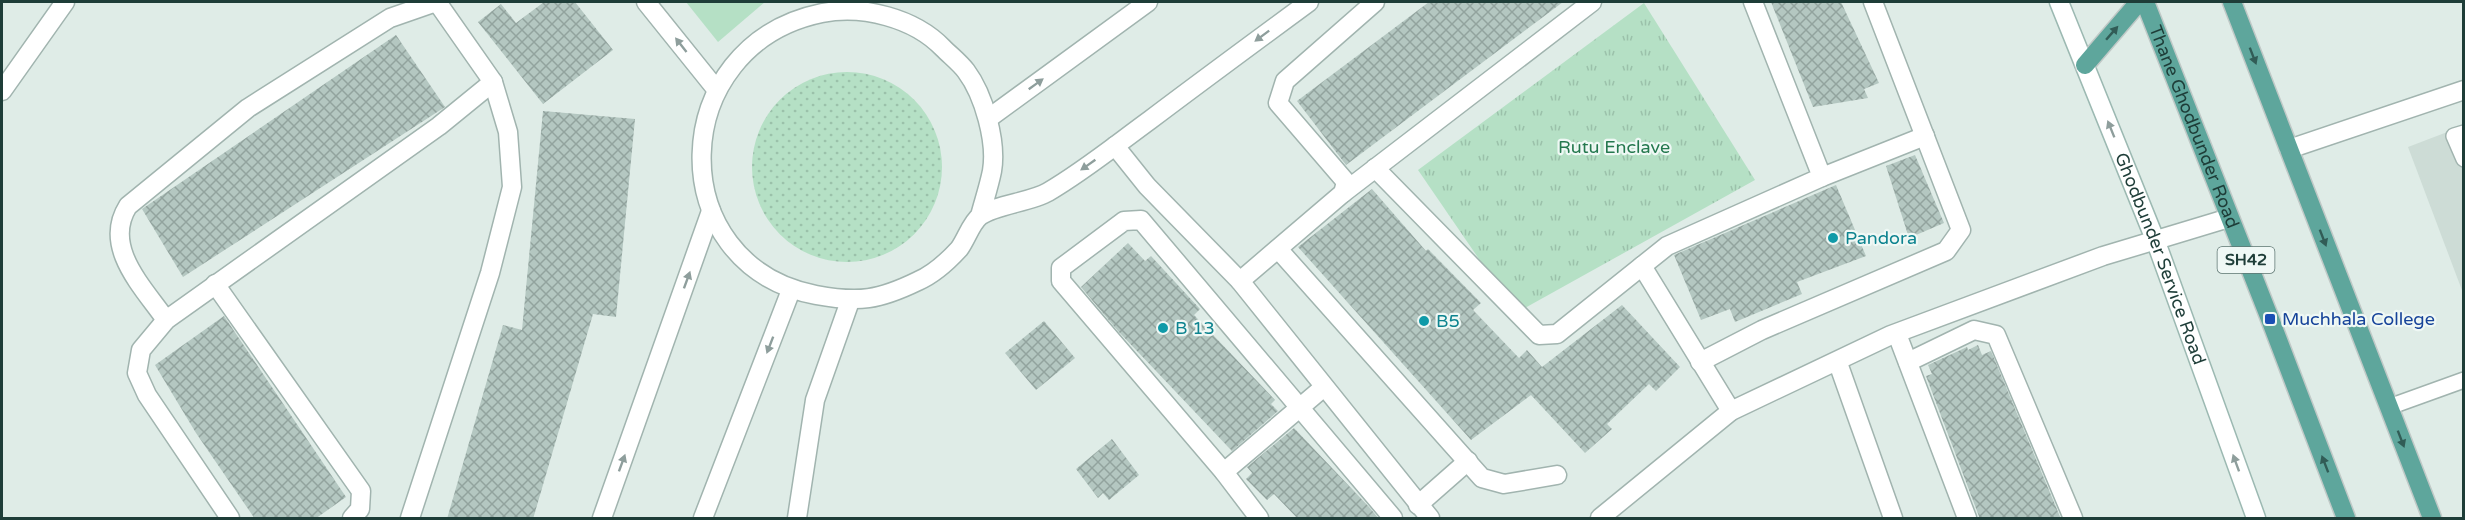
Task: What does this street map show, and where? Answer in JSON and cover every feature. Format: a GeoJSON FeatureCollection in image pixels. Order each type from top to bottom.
{"type":"FeatureCollection","features":[{"type":"Feature","properties":{"kind":"main road"},"geometry":{"type":"LineString","coordinates":[[2085,65],[2139,2]]}},
{"type":"Feature","properties":{"kind":"main road","name":"Thane Ghodbunder Road"},"geometry":{"type":"LineString","coordinates":[[2145,2],[2271,319],[2346,519]]}},
{"type":"Feature","properties":{"kind":"main road"},"geometry":{"type":"LineString","coordinates":[[2232,2],[2432,519]]}},
{"type":"Feature","properties":{"kind":"street"},"geometry":{"type":"LineString","coordinates":[[2,91],[64,2]]}},
{"type":"Feature","properties":{"kind":"street"},"geometry":{"type":"LineString","coordinates":[[166,320],[124,260],[118,233],[122,215],[128,206],[248,108],[390,18],[436,2],[493,82],[508,132],[512,187],[490,273],[410,519]]}},
{"type":"Feature","properties":{"kind":"street"},"geometry":{"type":"LineString","coordinates":[[646,2],[716,90]]}},
{"type":"Feature","properties":{"kind":"street"},"geometry":{"type":"LineString","coordinates":[[989,118],[1148,2]]}},
{"type":"Feature","properties":{"kind":"street"},"geometry":{"type":"LineString","coordinates":[[980,216],[1045,194],[1114,146],[1308,2]]}},
{"type":"Feature","properties":{"kind":"street"},"geometry":{"type":"LineString","coordinates":[[1343,193],[1346,182],[1278,103],[1286,81],[1375,2]]}},
{"type":"Feature","properties":{"kind":"street"},"geometry":{"type":"LineString","coordinates":[[1240,281],[1343,193],[1592,2]]}},
{"type":"Feature","properties":{"kind":"street"},"geometry":{"type":"LineString","coordinates":[[1753,2],[1822,177]]}},
{"type":"Feature","properties":{"kind":"street"},"geometry":{"type":"LineString","coordinates":[[1700,362],[1762,330],[1946,251],[1961,230],[1873,2]]}},
{"type":"Feature","properties":{"kind":"street","name":"Ghodbunder Service Road"},"geometry":{"type":"LineString","coordinates":[[2059,2],[2156,242],[2256,519]]}},
{"type":"Feature","properties":{"kind":"street"},"geometry":{"type":"LineString","coordinates":[[836,6],[888,15],[932,37],[967,73],[989,118],[993,168],[980,216],[958,250],[927,277],[890,294],[850,301],[791,290],[770,280],[735,250],[711,211],[701,170],[702,129],[716,90],[737,58],[766,33],[801,17],[836,6]]}},
{"type":"Feature","properties":{"kind":"street"},"geometry":{"type":"LineString","coordinates":[[230,519],[147,395],[137,373],[141,350],[166,320],[439,126],[493,82]]}},
{"type":"Feature","properties":{"kind":"street"},"geometry":{"type":"LineString","coordinates":[[2289,149],[2463,90]]}},
{"type":"Feature","properties":{"kind":"street"},"geometry":{"type":"LineString","coordinates":[[1375,168],[1539,335],[1557,334],[1667,246],[1822,177],[1925,136]]}},
{"type":"Feature","properties":{"kind":"street"},"geometry":{"type":"LineString","coordinates":[[1114,146],[1147,186],[1240,281],[1424,512],[1468,461]]}},
{"type":"Feature","properties":{"kind":"street"},"geometry":{"type":"LineString","coordinates":[[602,519],[711,211]]}},
{"type":"Feature","properties":{"kind":"street"},"geometry":{"type":"LineString","coordinates":[[1604,518],[1731,411],[1897,334],[2103,256],[2156,242],[2229,218]]}},
{"type":"Feature","properties":{"kind":"street"},"geometry":{"type":"LineString","coordinates":[[1259,519],[1224,472],[1061,281],[1061,268],[1124,221],[1141,220],[1393,519]]}},
{"type":"Feature","properties":{"kind":"street"},"geometry":{"type":"LineString","coordinates":[[1278,249],[1482,478],[1504,484],[1557,476]]}},
{"type":"Feature","properties":{"kind":"street"},"geometry":{"type":"LineString","coordinates":[[1642,266],[1731,411]]}},
{"type":"Feature","properties":{"kind":"street"},"geometry":{"type":"LineString","coordinates":[[215,284],[361,491],[360,509],[352,519]]}},
{"type":"Feature","properties":{"kind":"street"},"geometry":{"type":"LineString","coordinates":[[703,519],[791,290]]}},
{"type":"Feature","properties":{"kind":"street"},"geometry":{"type":"LineString","coordinates":[[797,519],[815,400],[850,301]]}},
{"type":"Feature","properties":{"kind":"street"},"geometry":{"type":"LineString","coordinates":[[1908,362],[1974,330],[1996,335],[2073,519]]}},
{"type":"Feature","properties":{"kind":"street"},"geometry":{"type":"LineString","coordinates":[[1897,334],[1967,519]]}},
{"type":"Feature","properties":{"kind":"street"},"geometry":{"type":"LineString","coordinates":[[1838,363],[1886,516]]}},
{"type":"Feature","properties":{"kind":"street"},"geometry":{"type":"LineString","coordinates":[[1224,472],[1324,387]]}},
{"type":"Feature","properties":{"kind":"lane"},"geometry":{"type":"LineString","coordinates":[[2463,133],[2454,136],[2463,159]]}},
{"type":"Feature","properties":{"kind":"lane"},"geometry":{"type":"LineString","coordinates":[[2389,407],[2463,380]]}},
{"type":"Feature","properties":{"kind":"shaded area"},"geometry":{"type":"Polygon","coordinates":[[[2463,126],[2463,293],[2408,147],[2463,126]]]}},
{"type":"Feature","properties":{"kind":"green space"},"geometry":{"type":"Polygon","coordinates":[[[686,2],[765,2],[718,42],[686,2]]]}},
{"type":"Feature","properties":{"kind":"green space","name":"Rutu Enclave"},"geometry":{"type":"Polygon","coordinates":[[[1644,3],[1755,180],[1516,313],[1418,170],[1644,3]]]}},
{"type":"Feature","properties":{"kind":"green space"},"geometry":{"type":"Polygon","coordinates":[[[847,72],[883,79],[900,88],[914,100],[926,114],[935,131],[942,167],[935,203],[926,220],[914,234],[900,246],[883,255],[847,262],[811,255],[794,246],[780,234],[768,220],[759,203],[752,167],[759,131],[768,114],[780,100],[794,88],[811,79],[847,72]]]}},
{"type":"Feature","properties":{"kind":"building"},"geometry":{"type":"Polygon","coordinates":[[[544,2],[575,2],[613,50],[543,104],[478,22],[501,4],[516,23],[544,2]]]}},
{"type":"Feature","properties":{"kind":"building"},"geometry":{"type":"Polygon","coordinates":[[[1429,2],[1563,2],[1346,165],[1297,101],[1429,2]]]}},
{"type":"Feature","properties":{"kind":"building"},"geometry":{"type":"Polygon","coordinates":[[[1771,2],[1841,2],[1879,83],[1864,89],[1868,98],[1813,107],[1771,2]]]}},
{"type":"Feature","properties":{"kind":"building"},"geometry":{"type":"Polygon","coordinates":[[[396,35],[445,107],[183,277],[142,209],[396,35]]]}},
{"type":"Feature","properties":{"kind":"building"},"geometry":{"type":"Polygon","coordinates":[[[543,111],[635,119],[616,317],[593,314],[533,519],[447,519],[503,325],[522,330],[543,111]]]}},
{"type":"Feature","properties":{"kind":"building"},"geometry":{"type":"Polygon","coordinates":[[[1915,155],[1944,223],[1909,238],[1886,166],[1915,155]]]}},
{"type":"Feature","properties":{"kind":"building","name":"Pandora"},"geometry":{"type":"Polygon","coordinates":[[[1836,185],[1866,256],[1797,282],[1802,294],[1735,322],[1730,309],[1701,320],[1674,255],[1836,185]]]}},
{"type":"Feature","properties":{"kind":"building","name":"B5"},"geometry":{"type":"Polygon","coordinates":[[[1372,189],[1426,251],[1428,249],[1481,303],[1473,310],[1519,358],[1527,350],[1542,367],[1622,305],[1680,367],[1656,391],[1649,384],[1607,424],[1612,429],[1585,453],[1531,395],[1471,440],[1298,247],[1372,189]]]}},
{"type":"Feature","properties":{"kind":"building"},"geometry":{"type":"Polygon","coordinates":[[[1128,243],[1145,261],[1151,256],[1200,309],[1194,315],[1275,400],[1271,404],[1278,411],[1232,451],[1118,331],[1081,287],[1128,243]]]}},
{"type":"Feature","properties":{"kind":"building"},"geometry":{"type":"Polygon","coordinates":[[[224,316],[346,497],[315,519],[255,519],[196,433],[155,365],[224,316]]]}},
{"type":"Feature","properties":{"kind":"building"},"geometry":{"type":"Polygon","coordinates":[[[1044,321],[1075,358],[1036,390],[1005,353],[1044,321]]]}},
{"type":"Feature","properties":{"kind":"building"},"geometry":{"type":"Polygon","coordinates":[[[1978,345],[1982,355],[1991,351],[2061,519],[1980,519],[1926,376],[1932,374],[1928,365],[1967,347],[1968,350],[1978,345]]]}},
{"type":"Feature","properties":{"kind":"building"},"geometry":{"type":"Polygon","coordinates":[[[1294,428],[1379,519],[1298,519],[1274,494],[1267,500],[1246,479],[1252,473],[1247,467],[1294,428]]]}},
{"type":"Feature","properties":{"kind":"building"},"geometry":{"type":"Polygon","coordinates":[[[1112,439],[1139,475],[1109,500],[1103,493],[1098,498],[1076,469],[1112,439]]]}},
{"type":"Feature","properties":{"kind":"place","name":"Pandora"},"geometry":{"type":"Point","coordinates":[1833,238]}},
{"type":"Feature","properties":{"kind":"place","name":"Muchhala College"},"geometry":{"type":"Point","coordinates":[2270,319]}},
{"type":"Feature","properties":{"kind":"place","name":"B5"},"geometry":{"type":"Point","coordinates":[1424,321]}},
{"type":"Feature","properties":{"kind":"place","name":"B 13"},"geometry":{"type":"Point","coordinates":[1163,328]}}]}
